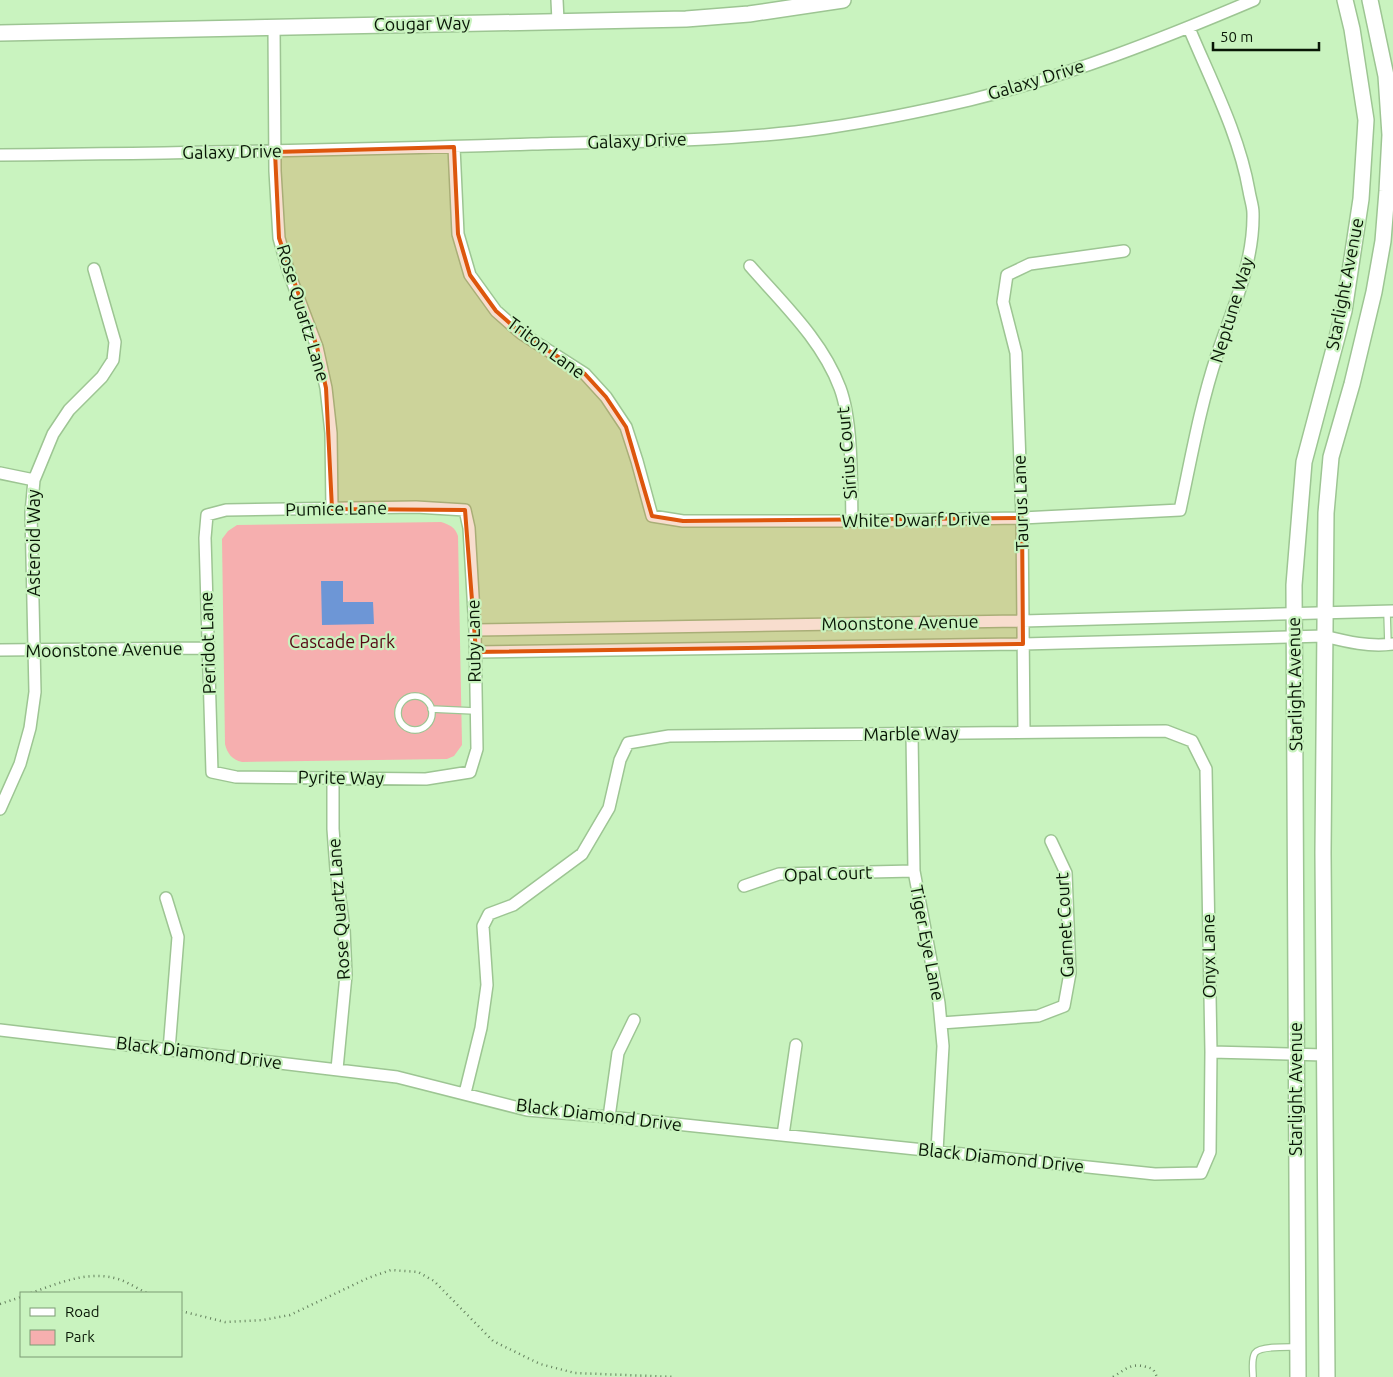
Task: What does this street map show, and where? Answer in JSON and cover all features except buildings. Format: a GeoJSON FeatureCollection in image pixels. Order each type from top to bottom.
{"type":"FeatureCollection","features":[{"type":"Feature","properties":{"kind":"street"},"geometry":{"type":"LineString","coordinates":[[557,0],[558,20]]}},
{"type":"Feature","properties":{"kind":"street","name":"Cougar Way"},"geometry":{"type":"LineString","coordinates":[[0,33],[558,20],[686,19],[749,14],[843,0]]}},
{"type":"Feature","properties":{"kind":"street","name":"Galaxy Drive"},"geometry":{"type":"LineString","coordinates":[[0,155],[275,152],[733,138],[824,128],[971,100],[1123,52],[1189,28],[1254,0]]}},
{"type":"Feature","properties":{"kind":"street","name":"Starlight Avenue"},"geometry":{"type":"LineString","coordinates":[[1298,1377],[1294,585],[1304,462],[1344,311],[1361,198],[1366,120],[1352,29],[1345,0]]}},
{"type":"Feature","properties":{"kind":"street","name":"Starlight Avenue"},"geometry":{"type":"LineString","coordinates":[[1327,1377],[1324,1055],[1324,614],[1326,513],[1331,457],[1352,384],[1374,292],[1383,241],[1390,136],[1386,76],[1370,0]]}},
{"type":"Feature","properties":{"kind":"street","name":"Rose Quartz Lane"},"geometry":{"type":"LineString","coordinates":[[274,27],[275,152],[279,238],[289,273],[317,347],[326,388],[331,433],[332,509]]}},
{"type":"Feature","properties":{"kind":"street","name":"Neptune Way"},"geometry":{"type":"LineString","coordinates":[[1180,510],[1216,356],[1235,307],[1250,255],[1253,212],[1246,173],[1236,140],[1189,28]]}},
{"type":"Feature","properties":{"kind":"street","name":"Triton Lane"},"geometry":{"type":"LineString","coordinates":[[454,147],[458,234],[470,275],[496,311],[521,333],[585,374],[606,397],[626,427],[652,516]]}},
{"type":"Feature","properties":{"kind":"street","name":"Taurus Lane"},"geometry":{"type":"LineString","coordinates":[[1024,732],[1022,518],[1016,353],[1003,302],[1006,275],[1030,264],[1124,251]]}},
{"type":"Feature","properties":{"kind":"street","name":"Sirius Court"},"geometry":{"type":"LineString","coordinates":[[750,266],[817,343],[841,389],[848,424],[852,521]]}},
{"type":"Feature","properties":{"kind":"street","name":"Asteroid Way"},"geometry":{"type":"LineString","coordinates":[[0,809],[20,764],[30,728],[35,692],[31,513],[34,480],[53,434],[69,410],[102,377],[113,360],[115,342],[94,269]]}},
{"type":"Feature","properties":{"kind":"street"},"geometry":{"type":"LineString","coordinates":[[0,473],[34,480]]}},
{"type":"Feature","properties":{"kind":"street","name":"Pumice Lane"},"geometry":{"type":"LineString","coordinates":[[207,515],[226,510],[416,507],[465,510]]}},
{"type":"Feature","properties":{"kind":"street","name":"Ruby Lane"},"geometry":{"type":"LineString","coordinates":[[465,510],[469,528],[476,630],[477,748],[470,772]]}},
{"type":"Feature","properties":{"kind":"street","name":"White Dwarf Drive"},"geometry":{"type":"LineString","coordinates":[[652,516],[682,522],[852,521],[1022,518],[1180,510]]}},
{"type":"Feature","properties":{"kind":"street","name":"Peridot Lane"},"geometry":{"type":"LineString","coordinates":[[207,515],[204,538],[212,772]]}},
{"type":"Feature","properties":{"kind":"street","name":"Moonstone Avenue"},"geometry":{"type":"LineString","coordinates":[[476,630],[1023,621],[1390,612]]}},
{"type":"Feature","properties":{"kind":"street","name":"Moonstone Avenue"},"geometry":{"type":"LineString","coordinates":[[476,652],[1023,644],[1324,636],[1355,644],[1390,644]]}},
{"type":"Feature","properties":{"kind":"street","name":"Moonstone Avenue"},"geometry":{"type":"LineString","coordinates":[[0,650],[208,648]]}},
{"type":"Feature","properties":{"kind":"street","name":"Marble Way"},"geometry":{"type":"LineString","coordinates":[[465,1093],[481,1028],[487,985],[483,926],[489,914],[513,905],[582,854],[609,808],[620,760],[628,743],[669,736],[1166,731],[1192,742]]}},
{"type":"Feature","properties":{"kind":"street","name":"Tiger Eye Lane"},"geometry":{"type":"LineString","coordinates":[[912,734],[914,871],[939,1004],[943,1046],[937,1151]]}},
{"type":"Feature","properties":{"kind":"street","name":"Onyx Lane"},"geometry":{"type":"LineString","coordinates":[[1192,742],[1206,769],[1211,1052],[1210,1152],[1201,1173]]}},
{"type":"Feature","properties":{"kind":"street","name":"Pyrite Way"},"geometry":{"type":"LineString","coordinates":[[212,772],[236,777],[333,778],[426,778],[470,772]]}},
{"type":"Feature","properties":{"kind":"street","name":"Rose Quartz Lane"},"geometry":{"type":"LineString","coordinates":[[333,778],[333,829],[344,929],[346,975],[336,1069]]}},
{"type":"Feature","properties":{"kind":"street","name":"Garnet Court"},"geometry":{"type":"LineString","coordinates":[[941,1023],[1038,1016],[1064,1006],[1070,972],[1066,873],[1051,841]]}},
{"type":"Feature","properties":{"kind":"street","name":"Opal Court"},"geometry":{"type":"LineString","coordinates":[[744,886],[779,874],[914,871]]}},
{"type":"Feature","properties":{"kind":"street"},"geometry":{"type":"LineString","coordinates":[[166,898],[178,937],[169,1050]]}},
{"type":"Feature","properties":{"kind":"street"},"geometry":{"type":"LineString","coordinates":[[609,1117],[618,1053],[634,1020]]}},
{"type":"Feature","properties":{"kind":"street","name":"Black Diamond Drive"},"geometry":{"type":"LineString","coordinates":[[0,1030],[397,1077],[527,1110],[1155,1174],[1201,1173]]}},
{"type":"Feature","properties":{"kind":"street"},"geometry":{"type":"LineString","coordinates":[[783,1135],[796,1045]]}},
{"type":"Feature","properties":{"kind":"street"},"geometry":{"type":"LineString","coordinates":[[1211,1052],[1324,1055]]}},
{"type":"Feature","properties":{"kind":"lane"},"geometry":{"type":"LineString","coordinates":[[1390,612],[1390,644]]}},
{"type":"Feature","properties":{"kind":"lane"},"geometry":{"type":"LineString","coordinates":[[410,696],[421,697],[430,704],[432,709],[427,725],[416,730],[405,727],[398,718],[398,707],[405,698],[410,696]]}},
{"type":"Feature","properties":{"kind":"lane"},"geometry":{"type":"LineString","coordinates":[[432,709],[476,711]]}},
{"type":"Feature","properties":{"kind":"lane"},"geometry":{"type":"LineString","coordinates":[[1253,1377],[1253,1358],[1260,1349],[1298,1347]]}},
{"type":"Feature","properties":{"kind":"path"},"geometry":{"type":"LineString","coordinates":[[182,1312],[225,1322],[263,1320],[290,1315],[368,1278],[391,1270],[418,1272],[434,1282],[493,1341],[540,1364],[575,1373],[675,1377]]}},
{"type":"Feature","properties":{"kind":"path"},"geometry":{"type":"LineString","coordinates":[[34,1292],[66,1280],[97,1275],[119,1279],[145,1292]]}},
{"type":"Feature","properties":{"kind":"path"},"geometry":{"type":"LineString","coordinates":[[0,1304],[20,1297]]}},
{"type":"Feature","properties":{"kind":"path"},"geometry":{"type":"LineString","coordinates":[[1113,1377],[1127,1368],[1139,1364],[1153,1369],[1157,1377]]}},
{"type":"Feature","properties":{"kind":"highlighted area"},"geometry":{"type":"Polygon","coordinates":[[[454,147],[458,234],[470,275],[496,311],[521,333],[585,374],[606,397],[626,427],[652,516],[683,521],[1022,518],[1023,644],[476,652],[465,510],[332,509],[326,388],[317,347],[279,238],[275,152],[454,147]]]}},
{"type":"Feature","properties":{"kind":"green space","name":"Cascade Park"},"geometry":{"type":"Polygon","coordinates":[[[441,522],[452,527],[458,536],[462,745],[454,756],[447,759],[242,762],[233,758],[225,744],[222,539],[228,531],[237,525],[441,522]]]}},
{"type":"Feature","properties":{"kind":"water"},"geometry":{"type":"Polygon","coordinates":[[[321,581],[343,581],[343,602],[373,602],[374,624],[322,625],[321,581]]]}}]}
